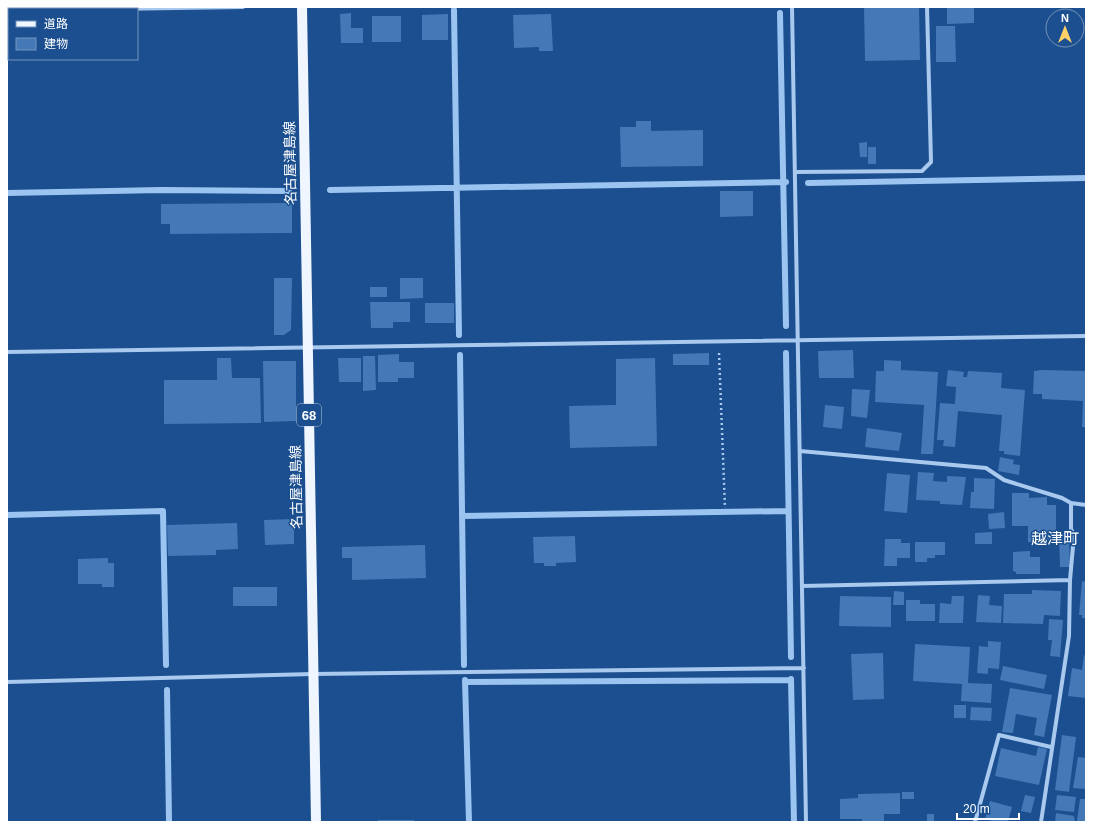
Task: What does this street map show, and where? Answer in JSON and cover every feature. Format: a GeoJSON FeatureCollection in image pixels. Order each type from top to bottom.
{"type":"FeatureCollection","features":[{"type":"Feature","properties":{"kind":"main road","name":"名古屋津島線"},"geometry":{"type":"LineString","coordinates":[[302,7],[316,822]]}},
{"type":"Feature","properties":{"kind":"street"},"geometry":{"type":"LineString","coordinates":[[138,9],[243,7]]}},
{"type":"Feature","properties":{"kind":"street"},"geometry":{"type":"LineString","coordinates":[[792,7],[799,340],[806,822]]}},
{"type":"Feature","properties":{"kind":"street"},"geometry":{"type":"LineString","coordinates":[[795,172],[922,170],[931,162],[927,7]]}},
{"type":"Feature","properties":{"kind":"street"},"geometry":{"type":"LineString","coordinates":[[7,352],[308,346],[1086,336]]}},
{"type":"Feature","properties":{"kind":"street"},"geometry":{"type":"LineString","coordinates":[[800,451],[986,468],[1004,480],[1056,495],[1071,503],[1086,505]]}},
{"type":"Feature","properties":{"kind":"street"},"geometry":{"type":"LineString","coordinates":[[1041,822],[1069,636],[1070,580],[1074,535],[1071,529],[1071,503]]}},
{"type":"Feature","properties":{"kind":"street"},"geometry":{"type":"LineString","coordinates":[[802,586],[1070,580]]}},
{"type":"Feature","properties":{"kind":"street"},"geometry":{"type":"LineString","coordinates":[[7,682],[313,674],[804,668]]}},
{"type":"Feature","properties":{"kind":"street"},"geometry":{"type":"LineString","coordinates":[[975,822],[999,735],[1052,747]]}},
{"type":"Feature","properties":{"kind":"path"},"geometry":{"type":"LineString","coordinates":[[719,341],[725,508]]}},
{"type":"Feature","properties":{"kind":"building"},"geometry":{"type":"Polygon","coordinates":[[[864,7],[919,7],[920,60],[865,61],[864,7]]]}},
{"type":"Feature","properties":{"kind":"building"},"geometry":{"type":"Polygon","coordinates":[[[947,7],[974,7],[974,23],[947,24],[947,7]]]}},
{"type":"Feature","properties":{"kind":"building"},"geometry":{"type":"Polygon","coordinates":[[[351,13],[351,28],[363,28],[363,43],[341,43],[340,14],[351,13]]]}},
{"type":"Feature","properties":{"kind":"building"},"geometry":{"type":"Polygon","coordinates":[[[448,14],[448,40],[422,40],[422,15],[448,14]]]}},
{"type":"Feature","properties":{"kind":"building"},"geometry":{"type":"Polygon","coordinates":[[[551,14],[553,51],[539,51],[539,47],[514,48],[513,15],[551,14]]]}},
{"type":"Feature","properties":{"kind":"building"},"geometry":{"type":"Polygon","coordinates":[[[372,16],[401,16],[401,42],[372,42],[372,16]]]}},
{"type":"Feature","properties":{"kind":"building"},"geometry":{"type":"Polygon","coordinates":[[[936,26],[955,26],[956,62],[936,62],[936,26]]]}},
{"type":"Feature","properties":{"kind":"building"},"geometry":{"type":"Polygon","coordinates":[[[636,121],[651,121],[651,131],[703,130],[703,166],[621,167],[620,127],[636,127],[636,121]]]}},
{"type":"Feature","properties":{"kind":"building"},"geometry":{"type":"Polygon","coordinates":[[[867,142],[867,157],[860,157],[859,143],[867,142]]]}},
{"type":"Feature","properties":{"kind":"building"},"geometry":{"type":"Polygon","coordinates":[[[868,147],[876,147],[876,164],[868,164],[868,147]]]}},
{"type":"Feature","properties":{"kind":"building"},"geometry":{"type":"Polygon","coordinates":[[[720,191],[753,191],[753,216],[720,217],[720,191]]]}},
{"type":"Feature","properties":{"kind":"building"},"geometry":{"type":"Polygon","coordinates":[[[292,203],[292,233],[170,234],[170,224],[161,224],[161,204],[292,203]]]}},
{"type":"Feature","properties":{"kind":"building"},"geometry":{"type":"Polygon","coordinates":[[[274,278],[292,278],[291,330],[284,335],[274,335],[274,278]]]}},
{"type":"Feature","properties":{"kind":"building"},"geometry":{"type":"Polygon","coordinates":[[[400,278],[423,278],[423,298],[400,299],[400,278]]]}},
{"type":"Feature","properties":{"kind":"building"},"geometry":{"type":"Polygon","coordinates":[[[370,287],[387,287],[387,297],[370,297],[370,287]]]}},
{"type":"Feature","properties":{"kind":"building"},"geometry":{"type":"Polygon","coordinates":[[[370,302],[410,302],[410,322],[393,322],[393,328],[371,328],[370,302]]]}},
{"type":"Feature","properties":{"kind":"building"},"geometry":{"type":"Polygon","coordinates":[[[425,303],[454,303],[454,323],[425,323],[425,303]]]}},
{"type":"Feature","properties":{"kind":"building"},"geometry":{"type":"Polygon","coordinates":[[[853,350],[854,378],[819,378],[818,351],[853,350]]]}},
{"type":"Feature","properties":{"kind":"building"},"geometry":{"type":"Polygon","coordinates":[[[709,353],[709,365],[673,365],[673,354],[709,353]]]}},
{"type":"Feature","properties":{"kind":"building"},"geometry":{"type":"Polygon","coordinates":[[[399,354],[399,362],[414,362],[414,378],[398,378],[398,382],[378,382],[378,355],[399,354]]]}},
{"type":"Feature","properties":{"kind":"building"},"geometry":{"type":"Polygon","coordinates":[[[363,356],[375,356],[376,390],[363,391],[363,356]]]}},
{"type":"Feature","properties":{"kind":"building"},"geometry":{"type":"Polygon","coordinates":[[[217,358],[231,358],[232,378],[260,378],[261,423],[164,424],[164,380],[217,380],[217,358]]]}},
{"type":"Feature","properties":{"kind":"building"},"geometry":{"type":"Polygon","coordinates":[[[338,358],[361,358],[361,382],[339,382],[338,358]]]}},
{"type":"Feature","properties":{"kind":"building"},"geometry":{"type":"Polygon","coordinates":[[[655,358],[657,446],[570,448],[569,406],[616,405],[616,359],[655,358]]]}},
{"type":"Feature","properties":{"kind":"building"},"geometry":{"type":"Polygon","coordinates":[[[884,360],[901,361],[901,370],[938,372],[933,454],[921,454],[924,405],[875,402],[876,371],[884,371],[884,360]]]}},
{"type":"Feature","properties":{"kind":"building"},"geometry":{"type":"Polygon","coordinates":[[[263,361],[296,361],[296,421],[264,422],[263,361]]]}},
{"type":"Feature","properties":{"kind":"building"},"geometry":{"type":"Polygon","coordinates":[[[948,370],[964,372],[963,377],[967,377],[968,371],[1002,373],[1001,388],[1025,390],[1020,456],[1004,454],[1004,451],[999,451],[1002,415],[958,411],[955,447],[943,446],[944,440],[937,440],[940,403],[955,404],[956,387],[946,386],[948,370]]]}},
{"type":"Feature","properties":{"kind":"building"},"geometry":{"type":"Polygon","coordinates":[[[1034,371],[1086,371],[1086,427],[1082,427],[1083,401],[1042,399],[1042,394],[1033,394],[1034,371]]]}},
{"type":"Feature","properties":{"kind":"building"},"geometry":{"type":"Polygon","coordinates":[[[852,389],[870,390],[867,418],[851,416],[852,389]]]}},
{"type":"Feature","properties":{"kind":"building"},"geometry":{"type":"Polygon","coordinates":[[[825,405],[844,407],[842,429],[823,427],[825,405]]]}},
{"type":"Feature","properties":{"kind":"building"},"geometry":{"type":"Polygon","coordinates":[[[867,428],[902,433],[899,451],[865,447],[867,428]]]}},
{"type":"Feature","properties":{"kind":"building"},"geometry":{"type":"Polygon","coordinates":[[[1000,457],[1014,460],[1013,464],[1020,465],[1019,475],[998,471],[1000,457]]]}},
{"type":"Feature","properties":{"kind":"building"},"geometry":{"type":"Polygon","coordinates":[[[918,472],[934,473],[933,481],[947,482],[947,476],[966,477],[962,505],[940,504],[940,501],[916,500],[918,472]]]}},
{"type":"Feature","properties":{"kind":"building"},"geometry":{"type":"Polygon","coordinates":[[[887,473],[910,475],[907,513],[884,511],[887,473]]]}},
{"type":"Feature","properties":{"kind":"building"},"geometry":{"type":"Polygon","coordinates":[[[974,478],[995,479],[994,509],[970,508],[971,492],[974,492],[974,478]]]}},
{"type":"Feature","properties":{"kind":"building"},"geometry":{"type":"Polygon","coordinates":[[[1012,493],[1029,493],[1029,498],[1047,497],[1047,505],[1056,505],[1056,542],[1028,542],[1028,526],[1012,526],[1012,493]]]}},
{"type":"Feature","properties":{"kind":"building"},"geometry":{"type":"Polygon","coordinates":[[[1004,512],[1005,528],[989,529],[988,514],[1004,512]]]}},
{"type":"Feature","properties":{"kind":"building"},"geometry":{"type":"Polygon","coordinates":[[[294,519],[294,544],[265,545],[264,520],[294,519]]]}},
{"type":"Feature","properties":{"kind":"building"},"geometry":{"type":"Polygon","coordinates":[[[237,523],[238,549],[216,550],[216,555],[168,556],[167,525],[237,523]]]}},
{"type":"Feature","properties":{"kind":"building"},"geometry":{"type":"Polygon","coordinates":[[[992,532],[992,544],[975,544],[975,533],[992,532]]]}},
{"type":"Feature","properties":{"kind":"building"},"geometry":{"type":"Polygon","coordinates":[[[575,536],[576,562],[556,563],[556,566],[544,566],[544,563],[534,563],[533,537],[575,536]]]}},
{"type":"Feature","properties":{"kind":"building"},"geometry":{"type":"Polygon","coordinates":[[[1059,536],[1069,536],[1070,567],[1060,567],[1059,536]]]}},
{"type":"Feature","properties":{"kind":"building"},"geometry":{"type":"Polygon","coordinates":[[[885,539],[901,539],[901,543],[910,543],[910,558],[897,558],[897,566],[884,566],[885,539]]]}},
{"type":"Feature","properties":{"kind":"building"},"geometry":{"type":"Polygon","coordinates":[[[915,542],[945,542],[945,555],[935,555],[935,558],[927,558],[927,562],[915,562],[915,542]]]}},
{"type":"Feature","properties":{"kind":"building"},"geometry":{"type":"Polygon","coordinates":[[[425,545],[426,578],[352,580],[352,558],[342,558],[342,547],[425,545]]]}},
{"type":"Feature","properties":{"kind":"building"},"geometry":{"type":"Polygon","coordinates":[[[1030,551],[1030,557],[1040,557],[1040,574],[1016,574],[1016,572],[1013,571],[1013,552],[1030,551]]]}},
{"type":"Feature","properties":{"kind":"building"},"geometry":{"type":"Polygon","coordinates":[[[108,558],[108,563],[114,563],[114,587],[102,587],[102,584],[78,584],[78,559],[108,558]]]}},
{"type":"Feature","properties":{"kind":"building"},"geometry":{"type":"Polygon","coordinates":[[[1082,581],[1086,582],[1086,618],[1082,618],[1082,615],[1079,615],[1082,581]]]}},
{"type":"Feature","properties":{"kind":"building"},"geometry":{"type":"Polygon","coordinates":[[[233,587],[277,587],[277,606],[233,606],[233,587]]]}},
{"type":"Feature","properties":{"kind":"building"},"geometry":{"type":"Polygon","coordinates":[[[1032,590],[1061,591],[1060,616],[1044,615],[1043,624],[1003,623],[1004,594],[1032,594],[1032,590]]]}},
{"type":"Feature","properties":{"kind":"building"},"geometry":{"type":"Polygon","coordinates":[[[894,591],[904,592],[904,605],[893,605],[894,591]]]}},
{"type":"Feature","properties":{"kind":"building"},"geometry":{"type":"Polygon","coordinates":[[[978,595],[990,596],[989,605],[1002,606],[1001,623],[976,622],[978,595]]]}},
{"type":"Feature","properties":{"kind":"building"},"geometry":{"type":"Polygon","coordinates":[[[840,596],[891,597],[891,627],[839,626],[840,596]]]}},
{"type":"Feature","properties":{"kind":"building"},"geometry":{"type":"Polygon","coordinates":[[[952,596],[964,596],[963,623],[939,623],[940,603],[951,604],[952,596]]]}},
{"type":"Feature","properties":{"kind":"building"},"geometry":{"type":"Polygon","coordinates":[[[906,600],[920,600],[920,604],[935,604],[935,621],[906,621],[906,600]]]}},
{"type":"Feature","properties":{"kind":"building"},"geometry":{"type":"Polygon","coordinates":[[[1049,619],[1063,620],[1060,657],[1050,656],[1052,640],[1048,640],[1049,619]]]}},
{"type":"Feature","properties":{"kind":"building"},"geometry":{"type":"Polygon","coordinates":[[[988,641],[1001,642],[999,669],[988,668],[988,674],[977,673],[979,646],[988,647],[988,641]]]}},
{"type":"Feature","properties":{"kind":"building"},"geometry":{"type":"Polygon","coordinates":[[[915,644],[970,647],[968,683],[992,684],[991,703],[961,701],[962,684],[913,681],[915,644]]]}},
{"type":"Feature","properties":{"kind":"building"},"geometry":{"type":"Polygon","coordinates":[[[883,653],[884,699],[853,700],[851,654],[883,653]]]}},
{"type":"Feature","properties":{"kind":"building"},"geometry":{"type":"Polygon","coordinates":[[[1084,655],[1086,656],[1086,698],[1068,696],[1072,668],[1082,670],[1084,655]]]}},
{"type":"Feature","properties":{"kind":"building"},"geometry":{"type":"Polygon","coordinates":[[[1003,666],[1047,675],[1044,689],[1000,680],[1003,666]]]}},
{"type":"Feature","properties":{"kind":"building"},"geometry":{"type":"Polygon","coordinates":[[[1010,688],[1052,695],[1044,737],[1034,735],[1037,718],[1016,714],[1013,733],[1002,732],[1010,688]]]}},
{"type":"Feature","properties":{"kind":"building"},"geometry":{"type":"Polygon","coordinates":[[[954,705],[966,705],[966,718],[954,718],[954,705]]]}},
{"type":"Feature","properties":{"kind":"building"},"geometry":{"type":"Polygon","coordinates":[[[971,707],[992,708],[991,721],[970,720],[971,707]]]}},
{"type":"Feature","properties":{"kind":"building"},"geometry":{"type":"Polygon","coordinates":[[[1062,735],[1076,737],[1069,792],[1055,790],[1062,735]]]}},
{"type":"Feature","properties":{"kind":"building"},"geometry":{"type":"Polygon","coordinates":[[[1038,747],[1047,749],[1039,785],[995,776],[1001,748],[1036,756],[1038,747]]]}},
{"type":"Feature","properties":{"kind":"building"},"geometry":{"type":"Polygon","coordinates":[[[1078,757],[1086,758],[1086,789],[1073,788],[1078,757]]]}},
{"type":"Feature","properties":{"kind":"building"},"geometry":{"type":"Polygon","coordinates":[[[902,792],[914,792],[914,799],[902,799],[902,792]]]}},
{"type":"Feature","properties":{"kind":"building"},"geometry":{"type":"Polygon","coordinates":[[[900,793],[900,814],[884,814],[884,822],[862,822],[862,819],[840,819],[840,799],[858,798],[858,794],[900,793]]]}},
{"type":"Feature","properties":{"kind":"building"},"geometry":{"type":"Polygon","coordinates":[[[1025,795],[1035,797],[1031,813],[1021,811],[1025,795]]]}},
{"type":"Feature","properties":{"kind":"building"},"geometry":{"type":"Polygon","coordinates":[[[1057,795],[1076,797],[1074,812],[1055,810],[1057,795]]]}},
{"type":"Feature","properties":{"kind":"building"},"geometry":{"type":"Polygon","coordinates":[[[1080,799],[1086,799],[1086,822],[1077,821],[1080,799]]]}},
{"type":"Feature","properties":{"kind":"building"},"geometry":{"type":"Polygon","coordinates":[[[990,801],[1012,807],[1008,822],[996,822],[985,819],[990,801]]]}},
{"type":"Feature","properties":{"kind":"building"},"geometry":{"type":"Polygon","coordinates":[[[1056,813],[1074,816],[1075,822],[1055,822],[1056,813]]]}},
{"type":"Feature","properties":{"kind":"building"},"geometry":{"type":"Polygon","coordinates":[[[927,814],[934,814],[934,822],[927,822],[927,814]]]}},
{"type":"Feature","properties":{"kind":"building"},"geometry":{"type":"Polygon","coordinates":[[[378,820],[414,820],[414,822],[378,822],[378,820]]]}},
{"type":"Feature","properties":{"kind":"waterway"},"geometry":{"type":"LineString","coordinates":[[454,10],[459,335]]}},
{"type":"Feature","properties":{"kind":"waterway"},"geometry":{"type":"LineString","coordinates":[[780,13],[786,326]]}},
{"type":"Feature","properties":{"kind":"waterway"},"geometry":{"type":"LineString","coordinates":[[808,183],[1086,178]]}},
{"type":"Feature","properties":{"kind":"waterway"},"geometry":{"type":"LineString","coordinates":[[330,190],[786,182]]}},
{"type":"Feature","properties":{"kind":"waterway"},"geometry":{"type":"LineString","coordinates":[[7,193],[161,190],[289,191]]}},
{"type":"Feature","properties":{"kind":"waterway"},"geometry":{"type":"LineString","coordinates":[[786,353],[791,657]]}},
{"type":"Feature","properties":{"kind":"waterway"},"geometry":{"type":"LineString","coordinates":[[460,355],[464,665]]}},
{"type":"Feature","properties":{"kind":"waterway"},"geometry":{"type":"LineString","coordinates":[[7,515],[163,511],[166,665]]}},
{"type":"Feature","properties":{"kind":"waterway"},"geometry":{"type":"LineString","coordinates":[[462,516],[788,511]]}},
{"type":"Feature","properties":{"kind":"waterway"},"geometry":{"type":"LineString","coordinates":[[791,679],[794,822]]}},
{"type":"Feature","properties":{"kind":"waterway"},"geometry":{"type":"LineString","coordinates":[[465,680],[469,822]]}},
{"type":"Feature","properties":{"kind":"waterway"},"geometry":{"type":"LineString","coordinates":[[465,682],[791,680]]}},
{"type":"Feature","properties":{"kind":"waterway"},"geometry":{"type":"LineString","coordinates":[[167,690],[169,822]]}},
{"type":"Feature","properties":{"kind":"district","name":"越津町"},"geometry":{"type":"Point","coordinates":[1055,538]}}]}
